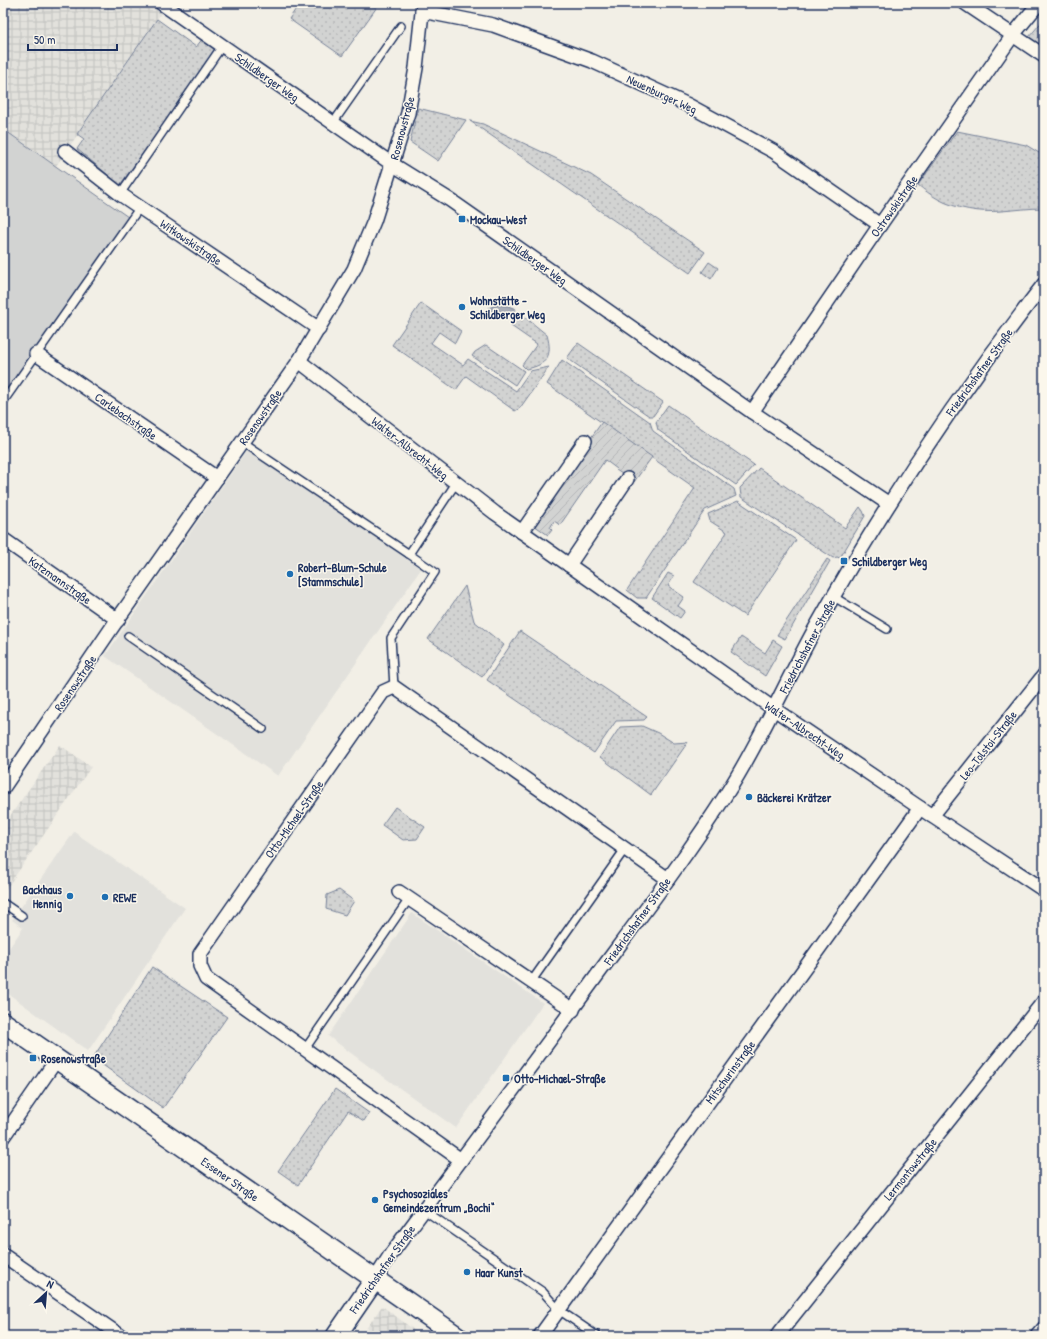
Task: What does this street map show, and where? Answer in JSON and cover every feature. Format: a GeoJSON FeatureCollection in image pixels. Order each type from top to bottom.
{"type":"FeatureCollection","features":[{"type":"Feature","properties":{"kind":"main road","name":"Essener Straße"},"geometry":{"type":"LineString","coordinates":[[3,1022],[457,1336]]}},
{"type":"Feature","properties":{"kind":"main road","name":"Friedrichshafner Straße"},"geometry":{"type":"LineString","coordinates":[[336,1336],[375,1279]]}},
{"type":"Feature","properties":{"kind":"street","name":"Schildberger Weg"},"geometry":{"type":"LineString","coordinates":[[161,3],[175,7],[222,46],[332,123],[392,164],[450,200],[752,412],[889,504]]}},
{"type":"Feature","properties":{"kind":"street"},"geometry":{"type":"LineString","coordinates":[[966,3],[1044,56]]}},
{"type":"Feature","properties":{"kind":"street","name":"Ostrowskistraße"},"geometry":{"type":"LineString","coordinates":[[752,412],[880,225],[1013,35],[1039,3]]}},
{"type":"Feature","properties":{"kind":"street","name":"Rosenowstraße"},"geometry":{"type":"LineString","coordinates":[[3,788],[299,361],[354,269],[374,221],[408,113],[416,68],[422,7]]}},
{"type":"Feature","properties":{"kind":"street","name":"Neuenburger Weg"},"geometry":{"type":"LineString","coordinates":[[422,7],[494,25],[592,61],[682,102],[773,151],[880,225]]}},
{"type":"Feature","properties":{"kind":"street","name":"Witkowskistraße"},"geometry":{"type":"LineString","coordinates":[[65,151],[120,194],[319,329]]}},
{"type":"Feature","properties":{"kind":"street","name":"Friedrichshafner Straße"},"geometry":{"type":"LineString","coordinates":[[375,1279],[391,1254],[573,1010],[668,879],[728,791],[774,709],[815,629],[889,504],[958,400],[1044,284]]}},
{"type":"Feature","properties":{"kind":"street","name":"Carlebachstraße"},"geometry":{"type":"LineString","coordinates":[[36,354],[217,478]]}},
{"type":"Feature","properties":{"kind":"street","name":"Walter-Albrecht-Weg"},"geometry":{"type":"LineString","coordinates":[[299,361],[456,483],[522,532],[774,709],[1044,890]]}},
{"type":"Feature","properties":{"kind":"street"},"geometry":{"type":"LineString","coordinates":[[522,532],[585,441]]}},
{"type":"Feature","properties":{"kind":"street"},"geometry":{"type":"LineString","coordinates":[[569,565],[627,479]]}},
{"type":"Feature","properties":{"kind":"street","name":"Katzmannstraße"},"geometry":{"type":"LineString","coordinates":[[3,540],[118,620]]}},
{"type":"Feature","properties":{"kind":"street","name":"Leo-Tolstoi-Straße"},"geometry":{"type":"LineString","coordinates":[[932,816],[1044,675]]}},
{"type":"Feature","properties":{"kind":"street"},"geometry":{"type":"LineString","coordinates":[[394,687],[668,879]]}},
{"type":"Feature","properties":{"kind":"street","name":"Otto-Michael-Straße"},"geometry":{"type":"LineString","coordinates":[[394,687],[382,692],[200,954],[200,966],[206,979],[461,1160]]}},
{"type":"Feature","properties":{"kind":"street","name":"Mitschurinstraße"},"geometry":{"type":"LineString","coordinates":[[540,1336],[920,808]]}},
{"type":"Feature","properties":{"kind":"street"},"geometry":{"type":"LineString","coordinates":[[404,895],[573,1010]]}},
{"type":"Feature","properties":{"kind":"street","name":"Lermontowstraße"},"geometry":{"type":"LineString","coordinates":[[777,1336],[1044,1001]]}},
{"type":"Feature","properties":{"kind":"street"},"geometry":{"type":"LineString","coordinates":[[3,1137],[57,1059]]}},
{"type":"Feature","properties":{"kind":"street"},"geometry":{"type":"LineString","coordinates":[[3,1255],[122,1336]]}},
{"type":"Feature","properties":{"kind":"street"},"geometry":{"type":"LineString","coordinates":[[1037,1336],[1044,1328]]}},
{"type":"Feature","properties":{"kind":"lane"},"geometry":{"type":"LineString","coordinates":[[332,123],[401,26]]}},
{"type":"Feature","properties":{"kind":"lane"},"geometry":{"type":"LineString","coordinates":[[120,194],[222,46]]}},
{"type":"Feature","properties":{"kind":"lane"},"geometry":{"type":"LineString","coordinates":[[3,402],[140,207]]}},
{"type":"Feature","properties":{"kind":"lane"},"geometry":{"type":"LineString","coordinates":[[242,442],[435,572],[391,638],[394,687]]}},
{"type":"Feature","properties":{"kind":"lane"},"geometry":{"type":"LineString","coordinates":[[409,554],[456,483]]}},
{"type":"Feature","properties":{"kind":"lane"},"geometry":{"type":"LineString","coordinates":[[834,597],[888,629]]}},
{"type":"Feature","properties":{"kind":"lane"},"geometry":{"type":"LineString","coordinates":[[128,636],[263,729]]}},
{"type":"Feature","properties":{"kind":"lane"},"geometry":{"type":"LineString","coordinates":[[531,982],[625,849]]}},
{"type":"Feature","properties":{"kind":"lane"},"geometry":{"type":"LineString","coordinates":[[305,1049],[404,895]]}},
{"type":"Feature","properties":{"kind":"lane"},"geometry":{"type":"LineString","coordinates":[[3,903],[22,916]]}},
{"type":"Feature","properties":{"kind":"lane"},"geometry":{"type":"LineString","coordinates":[[424,1210],[543,1292],[559,1310],[597,1336]]}},
{"type":"Feature","properties":{"kind":"shaded area"},"geometry":{"type":"Polygon","coordinates":[[[3,3],[149,3],[162,12],[56,166],[3,129],[3,3]]]}},
{"type":"Feature","properties":{"kind":"shaded area"},"geometry":{"type":"Polygon","coordinates":[[[300,3],[363,3],[377,7],[342,56],[289,19],[300,3]]]}},
{"type":"Feature","properties":{"kind":"shaded area"},"geometry":{"type":"Polygon","coordinates":[[[157,19],[196,47],[203,38],[218,48],[120,185],[77,149],[84,139],[77,134],[157,19]]]}},
{"type":"Feature","properties":{"kind":"shaded area"},"geometry":{"type":"Polygon","coordinates":[[[1044,19],[1044,47],[1029,37],[1044,19]]]}},
{"type":"Feature","properties":{"kind":"shaded area"},"geometry":{"type":"Polygon","coordinates":[[[418,108],[466,120],[438,161],[410,142],[418,108]]]}},
{"type":"Feature","properties":{"kind":"shaded area"},"geometry":{"type":"Polygon","coordinates":[[[470,121],[483,124],[591,175],[705,252],[690,273],[470,121]]]}},
{"type":"Feature","properties":{"kind":"shaded area"},"geometry":{"type":"Polygon","coordinates":[[[3,129],[128,217],[3,395],[3,129]]]}},
{"type":"Feature","properties":{"kind":"shaded area"},"geometry":{"type":"Polygon","coordinates":[[[957,131],[1026,145],[1044,156],[1044,208],[993,211],[969,210],[938,199],[918,185],[957,131]]]}},
{"type":"Feature","properties":{"kind":"shaded area"},"geometry":{"type":"Polygon","coordinates":[[[709,262],[718,268],[711,279],[702,272],[709,262]]]}},
{"type":"Feature","properties":{"kind":"shaded area"},"geometry":{"type":"Polygon","coordinates":[[[421,303],[461,331],[455,343],[439,332],[431,343],[463,365],[468,359],[516,391],[530,371],[549,367],[520,408],[515,411],[466,376],[456,390],[392,345],[421,303]]]}},
{"type":"Feature","properties":{"kind":"shaded area"},"geometry":{"type":"Polygon","coordinates":[[[497,305],[508,306],[516,309],[513,314],[493,312],[488,308],[497,305]]]}},
{"type":"Feature","properties":{"kind":"shaded area"},"geometry":{"type":"Polygon","coordinates":[[[520,313],[547,335],[549,342],[549,354],[547,358],[539,365],[526,369],[522,365],[537,344],[511,326],[520,313]]]}},
{"type":"Feature","properties":{"kind":"shaded area"},"geometry":{"type":"Polygon","coordinates":[[[578,343],[663,402],[653,416],[649,416],[567,358],[578,343]]]}},
{"type":"Feature","properties":{"kind":"shaded area"},"geometry":{"type":"Polygon","coordinates":[[[486,345],[524,371],[515,385],[472,356],[475,352],[486,345]]]}},
{"type":"Feature","properties":{"kind":"shaded area"},"geometry":{"type":"Polygon","coordinates":[[[562,360],[650,422],[653,431],[734,489],[736,496],[705,510],[646,598],[637,598],[627,590],[695,488],[547,384],[562,360]]]}},
{"type":"Feature","properties":{"kind":"shaded area"},"geometry":{"type":"Polygon","coordinates":[[[668,405],[754,465],[736,485],[658,430],[656,422],[668,405]]]}},
{"type":"Feature","properties":{"kind":"shaded area"},"geometry":{"type":"Polygon","coordinates":[[[602,422],[652,457],[634,482],[616,470],[617,469],[605,460],[560,525],[554,521],[550,528],[552,530],[548,535],[531,523],[602,422]]]}},
{"type":"Feature","properties":{"kind":"shaded area","name":"Robert-Blum-Schule [Stammschule]"},"geometry":{"type":"Polygon","coordinates":[[[248,449],[421,569],[278,776],[105,656],[248,449]]]}},
{"type":"Feature","properties":{"kind":"shaded area"},"geometry":{"type":"Polygon","coordinates":[[[759,468],[845,528],[860,507],[865,516],[840,558],[833,558],[741,497],[740,488],[759,468]]]}},
{"type":"Feature","properties":{"kind":"shaded area"},"geometry":{"type":"Polygon","coordinates":[[[738,501],[796,540],[745,616],[694,582],[727,532],[710,521],[708,514],[738,501]]]}},
{"type":"Feature","properties":{"kind":"shaded area"},"geometry":{"type":"Polygon","coordinates":[[[827,559],[830,561],[785,639],[777,635],[827,559]]]}},
{"type":"Feature","properties":{"kind":"shaded area"},"geometry":{"type":"Polygon","coordinates":[[[668,573],[674,576],[668,586],[684,597],[678,606],[685,611],[680,618],[652,598],[668,573]]]}},
{"type":"Feature","properties":{"kind":"shaded area"},"geometry":{"type":"Polygon","coordinates":[[[465,586],[474,621],[504,645],[482,677],[428,639],[465,586]]]}},
{"type":"Feature","properties":{"kind":"shaded area"},"geometry":{"type":"Polygon","coordinates":[[[520,631],[647,717],[644,720],[616,721],[594,753],[487,680],[520,631]]]}},
{"type":"Feature","properties":{"kind":"shaded area"},"geometry":{"type":"Polygon","coordinates":[[[741,637],[765,653],[773,640],[782,646],[765,676],[731,652],[741,637]]]}},
{"type":"Feature","properties":{"kind":"shaded area"},"geometry":{"type":"Polygon","coordinates":[[[642,726],[658,733],[674,743],[688,742],[651,795],[600,757],[620,727],[642,726]]]}},
{"type":"Feature","properties":{"kind":"shaded area"},"geometry":{"type":"Polygon","coordinates":[[[60,745],[91,767],[6,889],[3,886],[3,826],[60,745]]]}},
{"type":"Feature","properties":{"kind":"shaded area"},"geometry":{"type":"Polygon","coordinates":[[[395,807],[425,827],[417,839],[403,840],[382,825],[395,807]]]}},
{"type":"Feature","properties":{"kind":"shaded area"},"geometry":{"type":"Polygon","coordinates":[[[74,832],[185,908],[88,1051],[3,990],[3,957],[23,928],[12,920],[74,832]]]}},
{"type":"Feature","properties":{"kind":"shaded area"},"geometry":{"type":"Polygon","coordinates":[[[339,890],[354,901],[345,915],[326,909],[327,895],[339,890]]]}},
{"type":"Feature","properties":{"kind":"shaded area"},"geometry":{"type":"Polygon","coordinates":[[[412,913],[543,1003],[456,1128],[328,1036],[412,913]]]}},
{"type":"Feature","properties":{"kind":"shaded area"},"geometry":{"type":"Polygon","coordinates":[[[152,967],[227,1017],[163,1108],[93,1058],[152,967]]]}},
{"type":"Feature","properties":{"kind":"shaded area"},"geometry":{"type":"Polygon","coordinates":[[[335,1089],[369,1113],[364,1121],[348,1111],[298,1185],[278,1171],[335,1089]]]}},
{"type":"Feature","properties":{"kind":"shaded area"},"geometry":{"type":"Polygon","coordinates":[[[382,1306],[422,1336],[361,1336],[382,1306]]]}},
{"type":"Feature","properties":{"kind":"place","name":"Mockau-West"},"geometry":{"type":"Point","coordinates":[462,219]}},
{"type":"Feature","properties":{"kind":"place","name":"Wohnstätte - Schildberger Weg"},"geometry":{"type":"Point","coordinates":[462,307]}},
{"type":"Feature","properties":{"kind":"place","name":"Schildberger Weg"},"geometry":{"type":"Point","coordinates":[844,561]}},
{"type":"Feature","properties":{"kind":"place","name":"Robert-Blum-Schule [Stammschule]"},"geometry":{"type":"Point","coordinates":[290,574]}},
{"type":"Feature","properties":{"kind":"place","name":"Bäckerei Krätzer"},"geometry":{"type":"Point","coordinates":[749,797]}},
{"type":"Feature","properties":{"kind":"place","name":"Backhaus Hennig"},"geometry":{"type":"Point","coordinates":[70,896]}},
{"type":"Feature","properties":{"kind":"place","name":"REWE"},"geometry":{"type":"Point","coordinates":[105,897]}},
{"type":"Feature","properties":{"kind":"place","name":"Rosenowstraße"},"geometry":{"type":"Point","coordinates":[33,1058]}},
{"type":"Feature","properties":{"kind":"place","name":"Otto-Michael-Straße"},"geometry":{"type":"Point","coordinates":[506,1078]}},
{"type":"Feature","properties":{"kind":"place","name":"Psychosoziales Gemeindezentrum „Bochi“"},"geometry":{"type":"Point","coordinates":[375,1200]}},
{"type":"Feature","properties":{"kind":"place","name":"Haar Kunst"},"geometry":{"type":"Point","coordinates":[467,1272]}}]}
